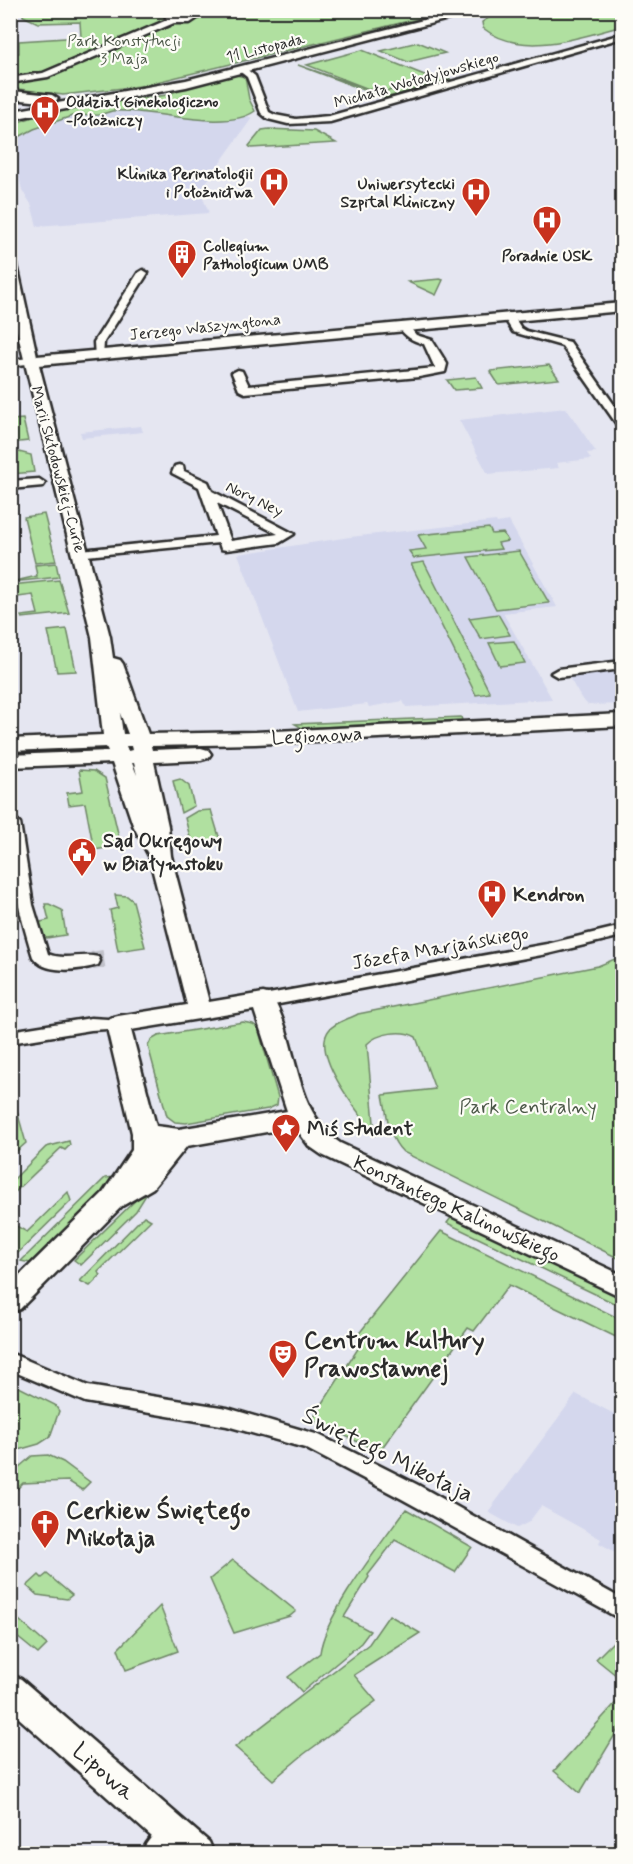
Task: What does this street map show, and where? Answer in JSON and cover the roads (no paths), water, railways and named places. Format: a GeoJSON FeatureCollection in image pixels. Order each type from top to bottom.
{"type":"FeatureCollection","features":[{"type":"Feature","properties":{"kind":"street","name":"11 Listopada"},"geometry":{"type":"LineString","coordinates":[[14,116],[93,98],[170,87],[478,10]]}},
{"type":"Feature","properties":{"kind":"street"},"geometry":{"type":"LineString","coordinates":[[10,81],[39,77],[174,21],[168,18],[169,15],[193,12]]}},
{"type":"Feature","properties":{"kind":"street","name":"Michała Wołodyjowskiego"},"geometry":{"type":"LineString","coordinates":[[242,70],[251,75],[266,113],[270,117],[299,121],[341,117],[622,36]]}},
{"type":"Feature","properties":{"kind":"street"},"geometry":{"type":"LineString","coordinates":[[39,77],[45,96]]}},
{"type":"Feature","properties":{"kind":"street","name":"11 Listopada"},"geometry":{"type":"LineString","coordinates":[[11,94],[43,99],[93,98]]}},
{"type":"Feature","properties":{"kind":"street"},"geometry":{"type":"LineString","coordinates":[[11,94],[23,104],[22,109],[14,116]]}},
{"type":"Feature","properties":{"kind":"street","name":"Marii Skłodowskiej-Curie"},"geometry":{"type":"LineString","coordinates":[[10,265],[31,362],[101,637],[116,749],[144,825],[160,856]]}},
{"type":"Feature","properties":{"kind":"street"},"geometry":{"type":"LineString","coordinates":[[99,355],[99,342],[143,273]]}},
{"type":"Feature","properties":{"kind":"street","name":"Jerzego Waszyngtona"},"geometry":{"type":"LineString","coordinates":[[10,363],[622,307]]}},
{"type":"Feature","properties":{"kind":"street"},"geometry":{"type":"LineString","coordinates":[[508,316],[517,330],[522,333],[566,344],[622,424]]}},
{"type":"Feature","properties":{"kind":"street"},"geometry":{"type":"LineString","coordinates":[[238,373],[245,390],[439,372],[442,369],[441,364],[428,342],[412,337],[403,326]]}},
{"type":"Feature","properties":{"kind":"street","name":"Nory Ney"},"geometry":{"type":"LineString","coordinates":[[179,469],[178,473],[204,485],[226,546],[279,539],[288,534],[250,512],[207,493]]}},
{"type":"Feature","properties":{"kind":"street"},"geometry":{"type":"LineString","coordinates":[[10,475],[38,478],[10,486]]}},
{"type":"Feature","properties":{"kind":"street","name":"Nory Ney"},"geometry":{"type":"LineString","coordinates":[[81,554],[224,539]]}},
{"type":"Feature","properties":{"kind":"street","name":"Marii Skłodowskiej-Curie"},"geometry":{"type":"LineString","coordinates":[[101,637],[118,674],[141,749],[158,826],[160,856],[200,1011]]}},
{"type":"Feature","properties":{"kind":"street"},"geometry":{"type":"LineString","coordinates":[[558,673],[622,665]]}},
{"type":"Feature","properties":{"kind":"street","name":"Legionowa"},"geometry":{"type":"LineString","coordinates":[[141,749],[306,736],[622,720]]}},
{"type":"Feature","properties":{"kind":"street","name":"Legionowa"},"geometry":{"type":"LineString","coordinates":[[10,745],[141,749],[622,735]]}},
{"type":"Feature","properties":{"kind":"street","name":"Legionowa"},"geometry":{"type":"LineString","coordinates":[[10,761],[116,749]]}},
{"type":"Feature","properties":{"kind":"street"},"geometry":{"type":"LineString","coordinates":[[12,823],[25,905],[41,957],[56,964],[92,961]]}},
{"type":"Feature","properties":{"kind":"street","name":"Józefa Marjańskiego"},"geometry":{"type":"LineString","coordinates":[[263,1001],[548,949],[622,931]]}},
{"type":"Feature","properties":{"kind":"street"},"geometry":{"type":"LineString","coordinates":[[10,1037],[92,1024],[118,1024],[263,1001]]}},
{"type":"Feature","properties":{"kind":"street","name":"Konstantego Kalinowskiego"},"geometry":{"type":"LineString","coordinates":[[263,1001],[301,1117],[318,1140],[331,1149],[622,1287]]}},
{"type":"Feature","properties":{"kind":"street"},"geometry":{"type":"LineString","coordinates":[[10,1302],[112,1200],[145,1151],[146,1133],[118,1024]]}},
{"type":"Feature","properties":{"kind":"street"},"geometry":{"type":"LineString","coordinates":[[146,1133],[179,1138],[301,1117]]}},
{"type":"Feature","properties":{"kind":"street"},"geometry":{"type":"LineString","coordinates":[[112,1200],[144,1181],[179,1138]]}},
{"type":"Feature","properties":{"kind":"street","name":"Świętego Mikołaja"},"geometry":{"type":"LineString","coordinates":[[10,1361],[85,1394],[227,1417],[311,1441],[410,1492],[622,1610]]}},
{"type":"Feature","properties":{"kind":"street","name":"Lipowa"},"geometry":{"type":"LineString","coordinates":[[10,1689],[175,1846]]}},
{"type":"Feature","properties":{"kind":"tunnel"},"geometry":{"type":"LineString","coordinates":[[10,811],[12,823]]}},
{"type":"Feature","properties":{"kind":"tunnel"},"geometry":{"type":"LineString","coordinates":[[92,961],[104,959]]}},
{"type":"Feature","properties":{"kind":"place","name":"Oddział Ginekologiczno -Położniczy"},"geometry":{"type":"Point","coordinates":[45,136]}},
{"type":"Feature","properties":{"kind":"place","name":"Klinika Perinatologii i Położnictwa"},"geometry":{"type":"Point","coordinates":[274,208]}},
{"type":"Feature","properties":{"kind":"place","name":"Uniwersytecki Szpital Kliniczny"},"geometry":{"type":"Point","coordinates":[476,218]}},
{"type":"Feature","properties":{"kind":"place","name":"Poradnie USK"},"geometry":{"type":"Point","coordinates":[547,246]}},
{"type":"Feature","properties":{"kind":"place","name":"Collegium Pathologicum UMB"},"geometry":{"type":"Point","coordinates":[182,280]}},
{"type":"Feature","properties":{"kind":"place","name":"Sąd Okręgowy w Białymstoku"},"geometry":{"type":"Point","coordinates":[82,878]}},
{"type":"Feature","properties":{"kind":"place","name":"Kendron"},"geometry":{"type":"Point","coordinates":[492,920]}},
{"type":"Feature","properties":{"kind":"place","name":"Miś Student"},"geometry":{"type":"Point","coordinates":[286,1154]}},
{"type":"Feature","properties":{"kind":"place","name":"Centrum Kultury Prawosławnej"},"geometry":{"type":"Point","coordinates":[283,1380]}},
{"type":"Feature","properties":{"kind":"place","name":"Cerkiew Świętego Mikołaja"},"geometry":{"type":"Point","coordinates":[45,1550]}},
{"type":"Feature","properties":{"kind":"park label","name":"Park Konstytucji 3 Maja"},"geometry":{"type":"Point","coordinates":[124,49]}},
{"type":"Feature","properties":{"kind":"park label","name":"Park Centralny"},"geometry":{"type":"Point","coordinates":[528,1106]}}]}
